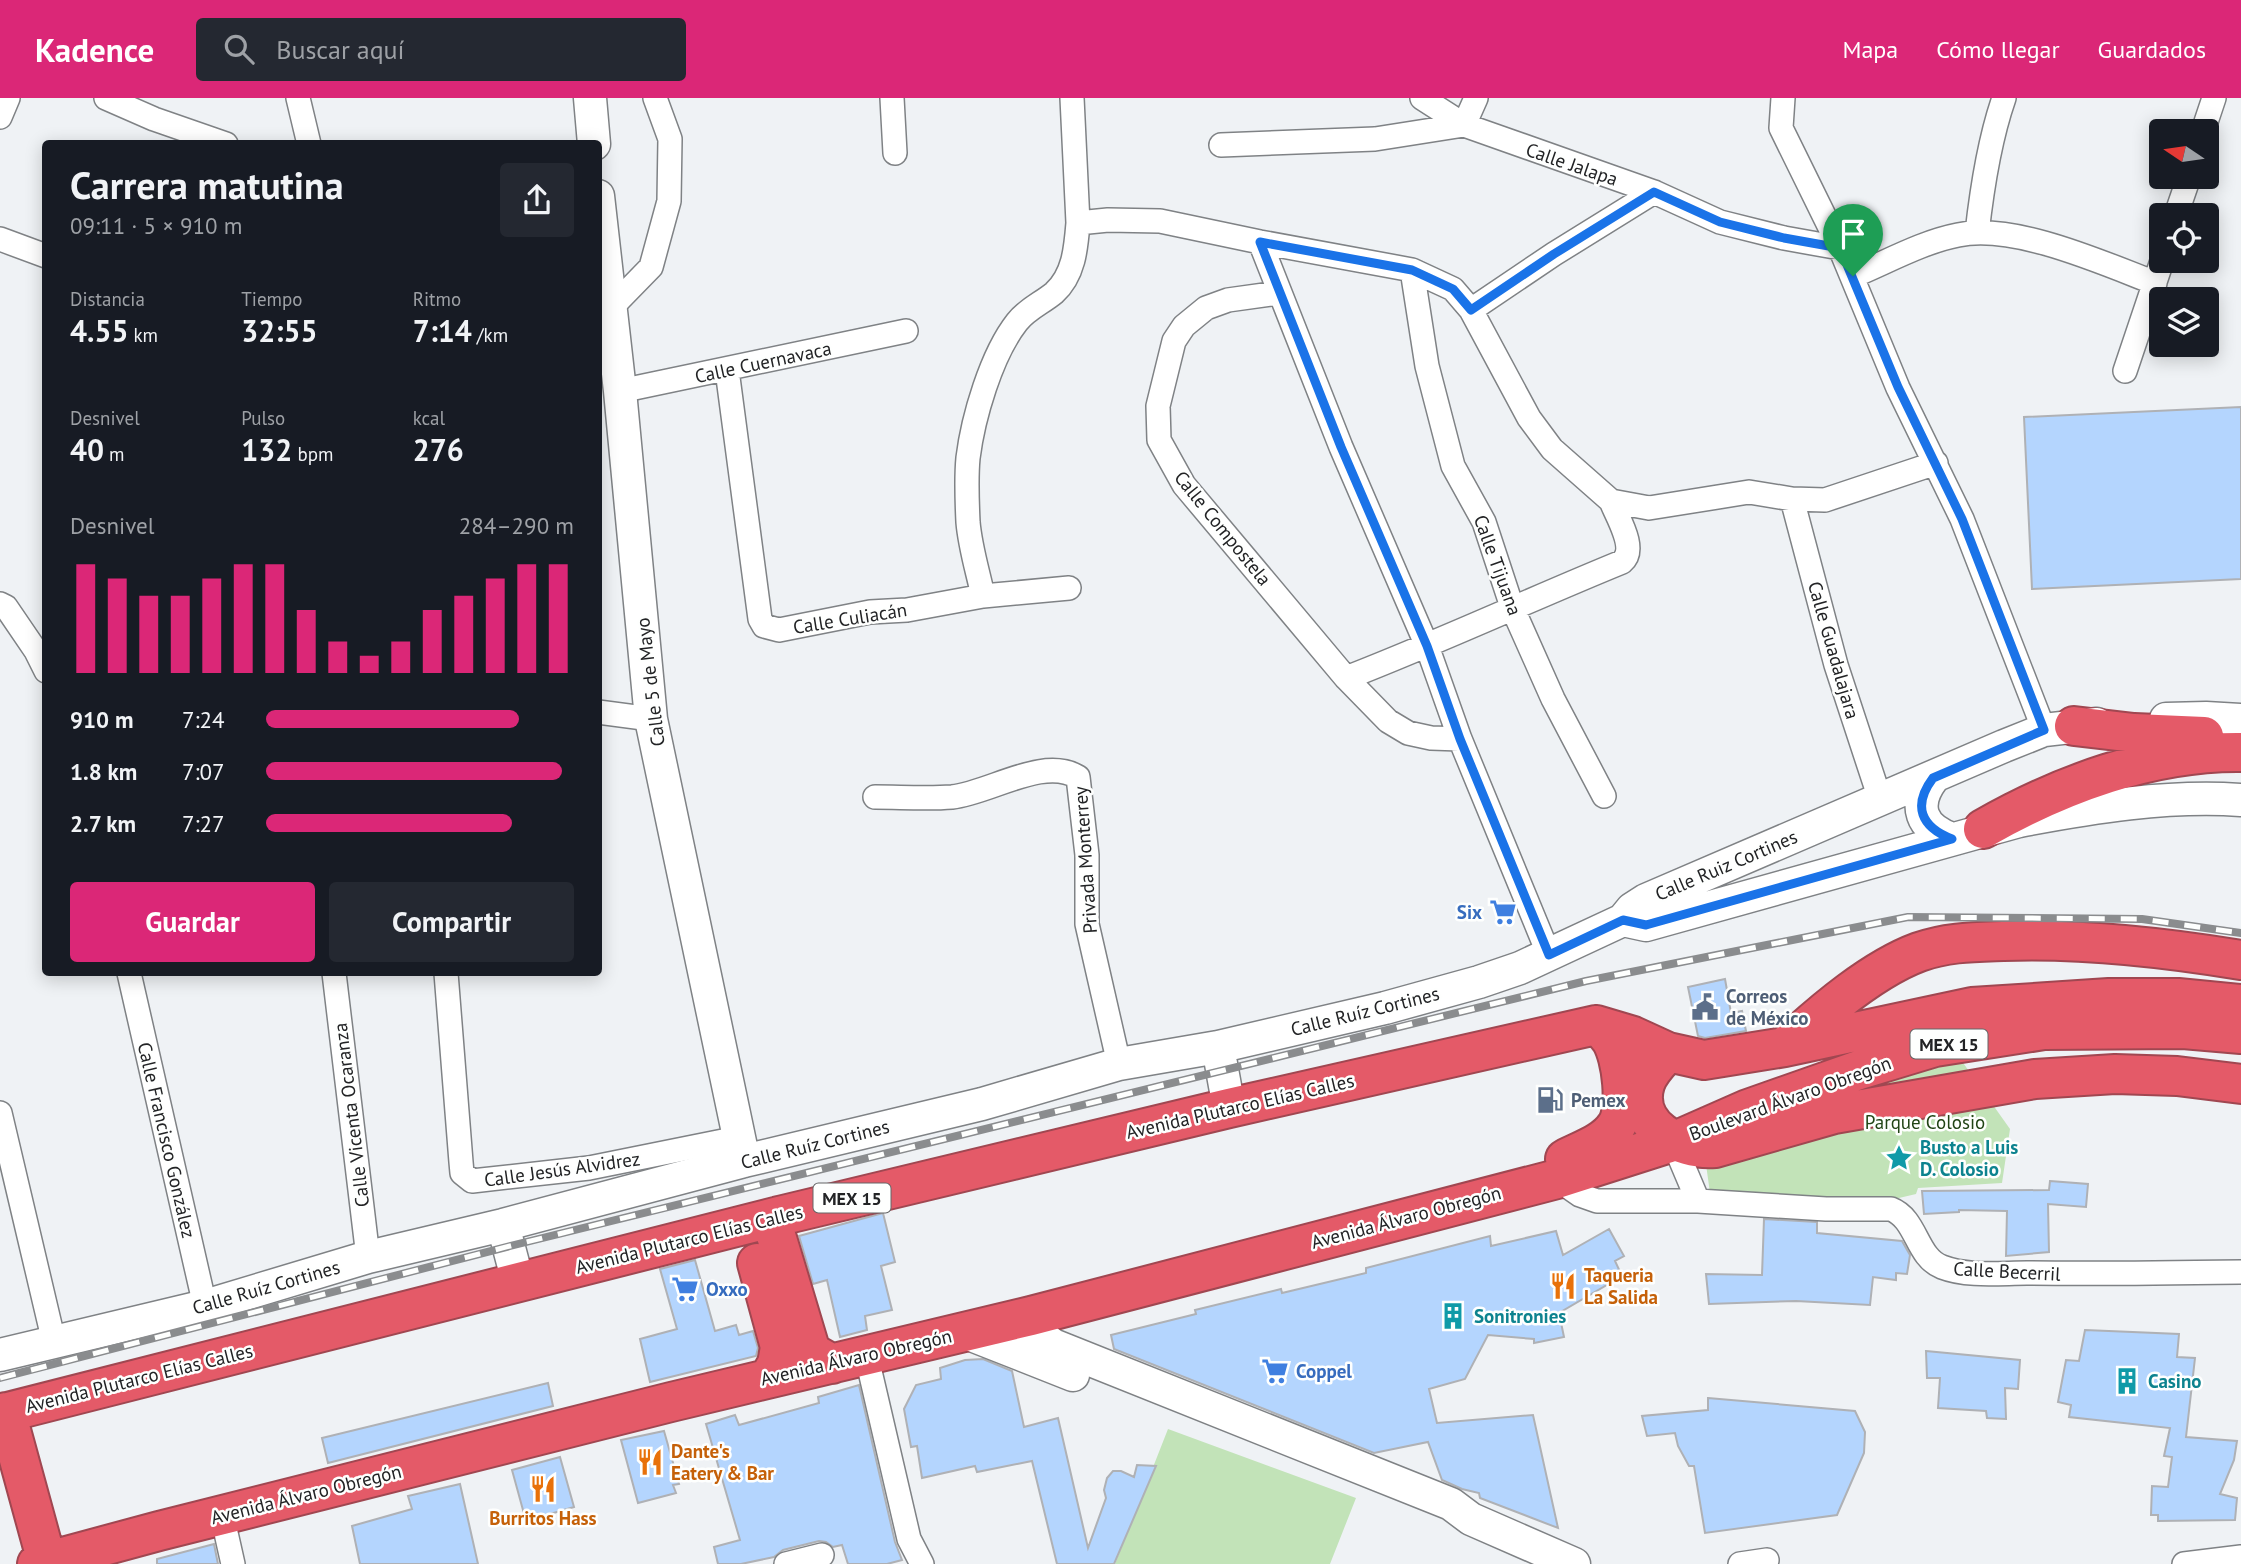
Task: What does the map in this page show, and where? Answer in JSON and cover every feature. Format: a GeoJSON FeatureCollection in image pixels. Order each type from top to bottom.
{"type":"FeatureCollection","features":[{"type":"Feature","properties":{"kind":"highway"},"geometry":{"type":"LineString","coordinates":[[2059,728],[2134,733],[2222,745]]}},
{"type":"Feature","properties":{"kind":"highway"},"geometry":{"type":"LineString","coordinates":[[1968,834],[2077,785],[2165,758],[2222,745]]}},
{"type":"Feature","properties":{"kind":"highway"},"geometry":{"type":"LineString","coordinates":[[1784,1047],[1867,980],[1916,953],[1956,943],[2086,940],[2181,950],[2241,960]]}},
{"type":"Feature","properties":{"kind":"highway","name":"Boulevard Álvaro Obregón"},"geometry":{"type":"LineString","coordinates":[[1704,1060],[1784,1047],[1972,1007],[2109,998],[2178,998],[2241,1004]]}},
{"type":"Feature","properties":{"kind":"highway"},"geometry":{"type":"LineString","coordinates":[[1497,1193],[1598,1142],[1618,1124],[1622,1090],[1617,1054],[1609,1037],[1596,1025]]}},
{"type":"Feature","properties":{"kind":"highway","name":"Avenida Plutarco Elías Calles"},"geometry":{"type":"LineString","coordinates":[[3,1413],[779,1216],[1229,1108],[1596,1025],[1633,1036],[1668,1052],[1704,1060]]}},
{"type":"Feature","properties":{"kind":"highway","name":"Boulevard Álvaro Obregón"},"geometry":{"type":"LineString","coordinates":[[1673,1142],[1748,1109],[1859,1070],[1969,1040],[2044,1030],[2106,1028],[2183,1029],[2241,1034]]}},
{"type":"Feature","properties":{"kind":"highway"},"geometry":{"type":"LineString","coordinates":[[1668,1052],[1646,1080],[1643,1091],[1647,1115],[1673,1142],[1696,1149],[1715,1147],[1835,1114],[2035,1080],[2115,1073],[2177,1076],[2241,1084]]}},
{"type":"Feature","properties":{"kind":"highway"},"geometry":{"type":"LineString","coordinates":[[1704,1060],[1716,1069],[1723,1086],[1724,1098],[1716,1123]]}},
{"type":"Feature","properties":{"kind":"highway","name":"Avenida Álvaro Obregón"},"geometry":{"type":"LineString","coordinates":[[42,1563],[222,1515],[769,1378],[1031,1316],[1556,1179],[1673,1142]]}},
{"type":"Feature","properties":{"kind":"highway"},"geometry":{"type":"LineString","coordinates":[[779,1216],[775,1232],[811,1352],[849,1359]]}},
{"type":"Feature","properties":{"kind":"highway"},"geometry":{"type":"LineString","coordinates":[[738,1226],[745,1230],[751,1240],[780,1347],[777,1363],[769,1378]]}},
{"type":"Feature","properties":{"kind":"highway"},"geometry":{"type":"LineString","coordinates":[[3,1413],[42,1563]]}},
{"type":"Feature","properties":{"kind":"street"},"geometry":{"type":"LineString","coordinates":[[0,117],[8,98]]}},
{"type":"Feature","properties":{"kind":"street"},"geometry":{"type":"LineString","coordinates":[[106,98],[154,119],[214,140]]}},
{"type":"Feature","properties":{"kind":"street"},"geometry":{"type":"LineString","coordinates":[[298,98],[308,140]]}},
{"type":"Feature","properties":{"kind":"street"},"geometry":{"type":"LineString","coordinates":[[590,98],[594,140]]}},
{"type":"Feature","properties":{"kind":"street"},"geometry":{"type":"LineString","coordinates":[[611,308],[651,267],[669,201],[670,139],[655,98]]}},
{"type":"Feature","properties":{"kind":"street"},"geometry":{"type":"LineString","coordinates":[[892,98],[895,153]]}},
{"type":"Feature","properties":{"kind":"street"},"geometry":{"type":"LineString","coordinates":[[983,596],[968,526],[968,457],[989,379],[1005,342],[1017,322],[1054,293],[1065,280],[1072,265],[1078,223],[1072,98]]}},
{"type":"Feature","properties":{"kind":"street","name":"Calle Jalapa"},"geometry":{"type":"LineString","coordinates":[[1422,98],[1464,125],[1654,192],[1720,222],[1840,248]]}},
{"type":"Feature","properties":{"kind":"street"},"geometry":{"type":"LineString","coordinates":[[1221,145],[1375,139],[1464,125],[1476,98]]}},
{"type":"Feature","properties":{"kind":"street"},"geometry":{"type":"LineString","coordinates":[[1766,98],[1840,248],[1879,344],[2059,728]]}},
{"type":"Feature","properties":{"kind":"street"},"geometry":{"type":"LineString","coordinates":[[1781,128],[1783,98]]}},
{"type":"Feature","properties":{"kind":"street"},"geometry":{"type":"LineString","coordinates":[[1977,233],[1984,184],[2004,98]]}},
{"type":"Feature","properties":{"kind":"street"},"geometry":{"type":"LineString","coordinates":[[2207,119],[2214,98]]}},
{"type":"Feature","properties":{"kind":"street"},"geometry":{"type":"LineString","coordinates":[[1471,310],[1654,192]]}},
{"type":"Feature","properties":{"kind":"street"},"geometry":{"type":"LineString","coordinates":[[1078,223],[1108,220],[1160,221],[1413,277],[1453,289],[1471,310],[1529,418],[1552,449],[1611,501],[1629,548],[1627,558],[1427,646],[1346,678]]}},
{"type":"Feature","properties":{"kind":"street"},"geometry":{"type":"LineString","coordinates":[[1853,276],[1958,234],[1977,233],[2004,235],[2047,244],[2155,283]]}},
{"type":"Feature","properties":{"kind":"street"},"geometry":{"type":"LineString","coordinates":[[0,239],[42,255]]}},
{"type":"Feature","properties":{"kind":"street"},"geometry":{"type":"LineString","coordinates":[[1260,242],[1341,447],[1427,646],[1460,739],[1549,955]]}},
{"type":"Feature","properties":{"kind":"street","name":"Calle 5 de Mayo"},"geometry":{"type":"LineString","coordinates":[[602,257],[611,308],[620,391],[651,719],[741,1150]]}},
{"type":"Feature","properties":{"kind":"street"},"geometry":{"type":"LineString","coordinates":[[2125,371],[2158,273]]}},
{"type":"Feature","properties":{"kind":"street","name":"Calle Tijuana"},"geometry":{"type":"LineString","coordinates":[[1413,277],[1427,366],[1449,454],[1459,479],[1480,512],[1511,607],[1553,699],[1604,796]]}},
{"type":"Feature","properties":{"kind":"street","name":"Calle Compostela"},"geometry":{"type":"LineString","coordinates":[[1279,293],[1228,300],[1206,308],[1184,326],[1174,341],[1158,406],[1159,440],[1184,485],[1346,678],[1388,721],[1408,733],[1431,738],[1460,739]]}},
{"type":"Feature","properties":{"kind":"street","name":"Calle Cuernavaca"},"geometry":{"type":"LineString","coordinates":[[620,391],[906,331]]}},
{"type":"Feature","properties":{"kind":"street","name":"Calle Culiacán"},"geometry":{"type":"LineString","coordinates":[[727,370],[760,619],[764,626],[779,630],[870,612],[907,610],[983,596],[1069,588]]}},
{"type":"Feature","properties":{"kind":"street"},"geometry":{"type":"LineString","coordinates":[[1611,501],[1649,508],[1749,492],[1792,499],[1825,500],[1936,463]]}},
{"type":"Feature","properties":{"kind":"street","name":"Calle Guadalajara"},"geometry":{"type":"LineString","coordinates":[[1792,499],[1836,665],[1880,799]]}},
{"type":"Feature","properties":{"kind":"street"},"geometry":{"type":"LineString","coordinates":[[0,604],[6,607],[42,663]]}},
{"type":"Feature","properties":{"kind":"street"},"geometry":{"type":"LineString","coordinates":[[602,713],[651,719]]}},
{"type":"Feature","properties":{"kind":"street","name":"Calle Ruiz Cortines"},"geometry":{"type":"LineString","coordinates":[[2241,720],[2206,718],[2059,728],[1880,799],[1646,900],[1632,909],[1623,920],[1646,925],[1968,834],[2055,814],[2103,807],[2241,800]]}},
{"type":"Feature","properties":{"kind":"street","name":"Privada Monterrey"},"geometry":{"type":"LineString","coordinates":[[875,797],[953,797],[1050,770],[1079,777],[1087,855],[1087,924],[1119,1064]]}},
{"type":"Feature","properties":{"kind":"street"},"geometry":{"type":"LineString","coordinates":[[1933,778],[1923,795],[1922,813],[1934,832],[1968,834]]}},
{"type":"Feature","properties":{"kind":"street","name":"Calle Ruíz Cortines"},"geometry":{"type":"LineString","coordinates":[[0,1355],[205,1306],[368,1257],[503,1225],[741,1150],[982,1104],[1119,1064],[1218,1047],[1431,995],[1500,975],[1623,920]]}},
{"type":"Feature","properties":{"kind":"street","name":"Calle Francisco González"},"geometry":{"type":"LineString","coordinates":[[130,976],[205,1306]]}},
{"type":"Feature","properties":{"kind":"street","name":"Calle Vicenta Ocaranza"},"geometry":{"type":"LineString","coordinates":[[334,976],[368,1257]]}},
{"type":"Feature","properties":{"kind":"street","name":"Calle Jesús Alvidrez"},"geometry":{"type":"LineString","coordinates":[[446,976],[462,1172],[472,1181],[741,1150]]}},
{"type":"Feature","properties":{"kind":"street"},"geometry":{"type":"LineString","coordinates":[[1218,1047],[1229,1108]]}},
{"type":"Feature","properties":{"kind":"street"},"geometry":{"type":"LineString","coordinates":[[0,1113],[54,1342]]}},
{"type":"Feature","properties":{"kind":"street"},"geometry":{"type":"LineString","coordinates":[[1673,1142],[1698,1201]]}},
{"type":"Feature","properties":{"kind":"street","name":"Calle Becerril"},"geometry":{"type":"LineString","coordinates":[[1556,1179],[1580,1195],[1597,1201],[1698,1201],[1826,1209],[1891,1209],[1906,1218],[1924,1250],[1936,1264],[1968,1272],[2241,1272]]}},
{"type":"Feature","properties":{"kind":"street"},"geometry":{"type":"LineString","coordinates":[[503,1225],[518,1282]]}},
{"type":"Feature","properties":{"kind":"street"},"geometry":{"type":"LineString","coordinates":[[1031,1316],[1033,1330],[1053,1345],[1451,1504],[1471,1519],[1558,1555],[1573,1564]]}},
{"type":"Feature","properties":{"kind":"street"},"geometry":{"type":"LineString","coordinates":[[964,1332],[1444,1518],[1471,1519]]}},
{"type":"Feature","properties":{"kind":"street"},"geometry":{"type":"LineString","coordinates":[[849,1359],[909,1539],[922,1564]]}},
{"type":"Feature","properties":{"kind":"street"},"geometry":{"type":"LineString","coordinates":[[222,1515],[233,1564]]}},
{"type":"Feature","properties":{"kind":"street"},"geometry":{"type":"LineString","coordinates":[[786,1564],[822,1555]]}},
{"type":"Feature","properties":{"kind":"street"},"geometry":{"type":"LineString","coordinates":[[2184,1564],[2241,1557]]}},
{"type":"Feature","properties":{"kind":"street"},"geometry":{"type":"LineString","coordinates":[[1740,1564],[1767,1560]]}},
{"type":"Feature","properties":{"kind":"green space","name":"Parque Colosio"},"geometry":{"type":"Polygon","coordinates":[[[1949,1043],[2010,1129],[2002,1183],[1918,1188],[1916,1194],[1852,1209],[1710,1193],[1703,1143],[1949,1043]]]}},
{"type":"Feature","properties":{"kind":"green space"},"geometry":{"type":"Polygon","coordinates":[[[1168,1429],[1356,1498],[1330,1564],[1115,1564],[1168,1429]]]}},
{"type":"Feature","properties":{"kind":"building"},"geometry":{"type":"Polygon","coordinates":[[[2241,407],[2241,579],[2032,589],[2024,417],[2241,407]]]}},
{"type":"Feature","properties":{"kind":"building","name":"Correos de México"},"geometry":{"type":"Polygon","coordinates":[[[1725,979],[1731,1013],[1742,1011],[1746,1031],[1705,1038],[1698,1036],[1688,987],[1725,979]]]}},
{"type":"Feature","properties":{"kind":"building"},"geometry":{"type":"Polygon","coordinates":[[[2050,1181],[2088,1184],[2086,1207],[2048,1204],[2049,1252],[2006,1256],[2007,1211],[1959,1210],[1924,1214],[1922,1191],[2049,1190],[2050,1181]]]}},
{"type":"Feature","properties":{"kind":"building"},"geometry":{"type":"Polygon","coordinates":[[[883,1213],[895,1262],[881,1266],[892,1310],[865,1316],[867,1330],[840,1337],[827,1280],[813,1284],[799,1236],[883,1213]]]}},
{"type":"Feature","properties":{"kind":"building"},"geometry":{"type":"Polygon","coordinates":[[[1764,1219],[1817,1222],[1817,1233],[1902,1241],[1910,1255],[1907,1274],[1896,1273],[1896,1280],[1873,1277],[1870,1305],[1796,1301],[1709,1304],[1706,1274],[1762,1275],[1764,1219]]]}},
{"type":"Feature","properties":{"kind":"building"},"geometry":{"type":"Polygon","coordinates":[[[1609,1229],[1624,1256],[1615,1261],[1622,1276],[1559,1313],[1564,1337],[1534,1343],[1534,1339],[1488,1335],[1465,1379],[1429,1389],[1437,1423],[1533,1415],[1558,1528],[1480,1498],[1479,1493],[1442,1480],[1428,1442],[1374,1453],[1114,1349],[1111,1335],[1196,1314],[1195,1310],[1281,1289],[1282,1293],[1366,1273],[1366,1268],[1490,1236],[1491,1246],[1556,1231],[1563,1255],[1609,1229]]]}},
{"type":"Feature","properties":{"kind":"building"},"geometry":{"type":"Polygon","coordinates":[[[695,1260],[715,1331],[736,1325],[739,1335],[753,1331],[758,1348],[756,1356],[650,1382],[640,1339],[677,1329],[660,1269],[695,1260]]]}},
{"type":"Feature","properties":{"kind":"building","name":"Casino"},"geometry":{"type":"Polygon","coordinates":[[[2085,1330],[2179,1334],[2177,1357],[2195,1358],[2186,1437],[2237,1441],[2234,1460],[2220,1494],[2237,1498],[2235,1520],[2158,1521],[2158,1515],[2151,1515],[2152,1486],[2168,1487],[2172,1457],[2164,1456],[2170,1428],[2069,1417],[2071,1405],[2058,1402],[2066,1360],[2079,1361],[2085,1330]]]}},
{"type":"Feature","properties":{"kind":"building"},"geometry":{"type":"Polygon","coordinates":[[[1926,1351],[2020,1360],[2018,1389],[2005,1388],[2006,1419],[1987,1418],[1986,1411],[1938,1408],[1940,1378],[1927,1378],[1926,1351]]]}},
{"type":"Feature","properties":{"kind":"building"},"geometry":{"type":"Polygon","coordinates":[[[983,1359],[1012,1371],[1024,1427],[1058,1418],[1088,1548],[1106,1498],[1104,1490],[1107,1478],[1113,1471],[1121,1471],[1134,1477],[1137,1465],[1156,1466],[1114,1564],[1057,1564],[1032,1461],[977,1472],[975,1466],[922,1478],[917,1446],[911,1447],[904,1409],[916,1385],[941,1379],[940,1368],[965,1360],[983,1359]]]}},
{"type":"Feature","properties":{"kind":"building"},"geometry":{"type":"Polygon","coordinates":[[[548,1383],[553,1406],[328,1463],[322,1438],[548,1383]]]}},
{"type":"Feature","properties":{"kind":"building"},"geometry":{"type":"Polygon","coordinates":[[[859,1385],[895,1542],[902,1560],[887,1564],[848,1564],[842,1545],[833,1547],[819,1541],[783,1550],[774,1557],[741,1564],[718,1564],[714,1547],[740,1540],[706,1424],[735,1415],[739,1425],[819,1403],[818,1397],[859,1385]]]}},
{"type":"Feature","properties":{"kind":"building"},"geometry":{"type":"Polygon","coordinates":[[[1708,1398],[1855,1411],[1865,1432],[1864,1453],[1837,1515],[1705,1533],[1694,1466],[1689,1466],[1678,1446],[1675,1433],[1647,1436],[1642,1416],[1708,1410],[1708,1398]]]}},
{"type":"Feature","properties":{"kind":"building","name":"Dante's Eatery & Bar"},"geometry":{"type":"Polygon","coordinates":[[[664,1431],[679,1484],[673,1485],[676,1493],[638,1503],[621,1440],[664,1431]]]}},
{"type":"Feature","properties":{"kind":"building","name":"Burritos Hass"},"geometry":{"type":"Polygon","coordinates":[[[560,1457],[574,1507],[526,1521],[512,1470],[560,1457]]]}},
{"type":"Feature","properties":{"kind":"building"},"geometry":{"type":"Polygon","coordinates":[[[460,1484],[478,1564],[360,1564],[352,1526],[412,1509],[408,1496],[460,1484]]]}},
{"type":"Feature","properties":{"kind":"building"},"geometry":{"type":"Polygon","coordinates":[[[214,1544],[218,1564],[157,1564],[157,1559],[214,1544]]]}},
{"type":"Feature","properties":{"kind":"railway"},"geometry":{"type":"LineString","coordinates":[[0,1378],[510,1246],[1586,981],[1908,917],[2142,919],[2241,933]]}},
{"type":"Feature","properties":{"kind":"place","name":"Six"},"geometry":{"type":"Point","coordinates":[1503,912]}},
{"type":"Feature","properties":{"kind":"place","name":"Correos de México"},"geometry":{"type":"Point","coordinates":[1705,1007]}},
{"type":"Feature","properties":{"kind":"place","name":"Pemex"},"geometry":{"type":"Point","coordinates":[1550,1100]}},
{"type":"Feature","properties":{"kind":"place","name":"Busto a Luis D. Colosio"},"geometry":{"type":"Point","coordinates":[1899,1158]}},
{"type":"Feature","properties":{"kind":"place","name":"Taqueria La Salida"},"geometry":{"type":"Point","coordinates":[1563,1286]}},
{"type":"Feature","properties":{"kind":"place","name":"Oxxo"},"geometry":{"type":"Point","coordinates":[685,1289]}},
{"type":"Feature","properties":{"kind":"place","name":"Sonitronies"},"geometry":{"type":"Point","coordinates":[1453,1316]}},
{"type":"Feature","properties":{"kind":"place","name":"Coppel"},"geometry":{"type":"Point","coordinates":[1275,1371]}},
{"type":"Feature","properties":{"kind":"place","name":"Casino"},"geometry":{"type":"Point","coordinates":[2127,1381]}},
{"type":"Feature","properties":{"kind":"place","name":"Dante's Eatery & Bar"},"geometry":{"type":"Point","coordinates":[650,1462]}},
{"type":"Feature","properties":{"kind":"place","name":"Burritos Hass"},"geometry":{"type":"Point","coordinates":[543,1489]}},
{"type":"Feature","properties":{"kind":"route"},"geometry":{"type":"LineString","coordinates":[[1654,192],[1720,222],[1747,230],[1840,248],[1853,276],[1898,387],[1962,519],[2044,730],[1933,778],[1923,795],[1922,813],[1934,832],[1952,839],[1889,859],[1646,925],[1623,920],[1549,955],[1460,739],[1427,646],[1341,447],[1260,242],[1412,270],[1453,289],[1471,310],[1654,192]]}}]}
